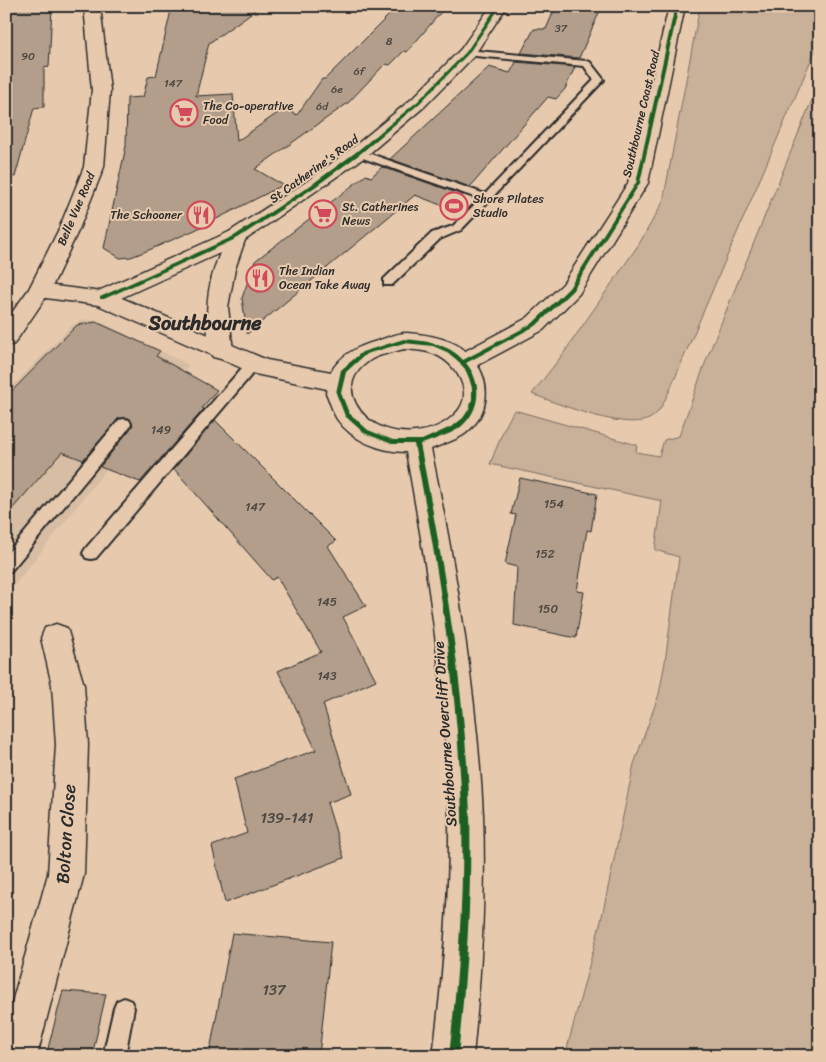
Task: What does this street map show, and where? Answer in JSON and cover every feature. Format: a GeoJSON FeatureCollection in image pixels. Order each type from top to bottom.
{"type":"FeatureCollection","features":[{"type":"Feature","properties":{"kind":"street","name":"Belle Vue Road"},"geometry":{"type":"LineString","coordinates":[[9,331],[39,291],[69,229],[94,167],[101,90],[92,6]]}},
{"type":"Feature","properties":{"kind":"street","name":"St Catherine's Road"},"geometry":{"type":"LineString","coordinates":[[102,298],[236,237],[358,153],[418,102],[467,53],[499,6]]}},
{"type":"Feature","properties":{"kind":"street","name":"Southbourne Coast Road"},"geometry":{"type":"LineString","coordinates":[[464,362],[535,324],[571,289],[638,182],[677,6]]}},
{"type":"Feature","properties":{"kind":"street"},"geometry":{"type":"LineString","coordinates":[[221,351],[217,307],[224,270],[236,237]]}},
{"type":"Feature","properties":{"kind":"street"},"geometry":{"type":"LineString","coordinates":[[39,291],[102,298],[254,364],[294,376],[339,382]]}},
{"type":"Feature","properties":{"kind":"street"},"geometry":{"type":"LineString","coordinates":[[404,341],[427,343],[448,350],[464,362],[472,374],[476,386],[476,400],[468,415],[456,428],[438,437],[417,442],[395,442],[374,436],[356,426],[344,413],[339,398],[339,382],[347,366],[362,353],[382,344],[404,341]]}},
{"type":"Feature","properties":{"kind":"street","name":"Southbourne Overcliff Drive"},"geometry":{"type":"LineString","coordinates":[[417,442],[436,535],[451,632],[464,781],[466,894],[460,997],[453,1056]]}},
{"type":"Feature","properties":{"kind":"street","name":"Bolton Close"},"geometry":{"type":"LineString","coordinates":[[17,1056],[66,874],[72,745],[68,685],[56,638]]}},
{"type":"Feature","properties":{"kind":"lane"},"geometry":{"type":"LineString","coordinates":[[388,282],[436,236],[458,228],[599,80],[587,64],[467,53]]}},
{"type":"Feature","properties":{"kind":"lane"},"geometry":{"type":"LineString","coordinates":[[358,153],[487,198]]}},
{"type":"Feature","properties":{"kind":"lane"},"geometry":{"type":"LineString","coordinates":[[91,553],[254,364]]}},
{"type":"Feature","properties":{"kind":"lane"},"geometry":{"type":"LineString","coordinates":[[6,566],[124,424]]}},
{"type":"Feature","properties":{"kind":"lane"},"geometry":{"type":"LineString","coordinates":[[114,1056],[124,1008]]}},
{"type":"Feature","properties":{"kind":"shaded area"},"geometry":{"type":"Polygon","coordinates":[[[700,6],[820,6],[820,39],[661,407],[655,415],[645,420],[631,422],[595,416],[532,394],[563,354],[639,244],[663,202],[700,6]]]}},
{"type":"Feature","properties":{"kind":"shaded area"},"geometry":{"type":"Polygon","coordinates":[[[820,80],[820,1056],[565,1056],[601,921],[634,764],[659,694],[679,557],[655,550],[662,501],[490,464],[514,410],[637,445],[636,452],[659,456],[664,440],[679,436],[707,358],[820,80]]]}},
{"type":"Feature","properties":{"kind":"shaded area"},"geometry":{"type":"Polygon","coordinates":[[[83,320],[97,320],[189,365],[6,596],[6,393],[71,326],[83,320]]]}},
{"type":"Feature","properties":{"kind":"building"},"geometry":{"type":"Polygon","coordinates":[[[6,6],[52,6],[49,67],[44,68],[44,107],[34,108],[15,177],[6,176],[6,6]]]}},
{"type":"Feature","properties":{"kind":"building"},"geometry":{"type":"Polygon","coordinates":[[[172,6],[261,6],[209,43],[196,96],[233,94],[237,141],[285,108],[297,115],[322,79],[325,79],[398,6],[446,6],[407,52],[404,51],[390,65],[385,64],[348,103],[255,169],[283,185],[195,230],[131,257],[120,258],[104,248],[126,146],[127,98],[143,97],[148,77],[156,76],[172,6]]]}},
{"type":"Feature","properties":{"kind":"building"},"geometry":{"type":"Polygon","coordinates":[[[556,6],[602,6],[579,58],[521,53],[534,29],[546,29],[556,6]]]}},
{"type":"Feature","properties":{"kind":"building"},"geometry":{"type":"Polygon","coordinates":[[[516,62],[575,67],[565,89],[556,99],[548,97],[470,187],[390,159],[489,67],[510,73],[516,62]]]}},
{"type":"Feature","properties":{"kind":"building"},"geometry":{"type":"Polygon","coordinates":[[[382,167],[463,195],[451,209],[415,195],[247,334],[242,298],[255,261],[366,175],[371,177],[382,167]]]}},
{"type":"Feature","properties":{"kind":"building"},"geometry":{"type":"Polygon","coordinates":[[[96,322],[160,351],[156,356],[217,390],[202,408],[204,409],[140,482],[100,467],[133,425],[129,418],[119,418],[83,460],[62,452],[6,516],[6,397],[77,325],[96,322]]]}},
{"type":"Feature","properties":{"kind":"building"},"geometry":{"type":"Polygon","coordinates":[[[215,420],[336,541],[328,546],[366,606],[343,617],[376,680],[323,704],[351,794],[327,803],[344,858],[225,903],[212,846],[247,833],[234,779],[316,750],[278,671],[321,652],[277,577],[272,580],[174,469],[215,420]]]}},
{"type":"Feature","properties":{"kind":"building"},"geometry":{"type":"Polygon","coordinates":[[[520,478],[597,494],[591,531],[587,530],[577,591],[584,592],[576,638],[514,625],[517,567],[505,564],[516,515],[511,514],[520,478]]]}},
{"type":"Feature","properties":{"kind":"building"},"geometry":{"type":"Polygon","coordinates":[[[232,933],[331,942],[319,1056],[209,1056],[232,933]]]}},
{"type":"Feature","properties":{"kind":"building"},"geometry":{"type":"Polygon","coordinates":[[[63,991],[106,994],[92,1056],[46,1056],[63,991]]]}},
{"type":"Feature","properties":{"kind":"cycle path"},"geometry":{"type":"LineString","coordinates":[[102,298],[236,237],[313,186],[358,153],[419,102],[467,53],[499,6]]}},
{"type":"Feature","properties":{"kind":"cycle path"},"geometry":{"type":"LineString","coordinates":[[464,362],[535,324],[571,289],[638,183],[677,6]]}},
{"type":"Feature","properties":{"kind":"cycle path"},"geometry":{"type":"LineString","coordinates":[[404,341],[421,342],[449,351],[467,368],[475,388],[472,410],[465,419],[455,428],[423,442],[392,442],[366,431],[347,414],[338,393],[343,372],[364,353],[404,341]]}},
{"type":"Feature","properties":{"kind":"cycle path"},"geometry":{"type":"LineString","coordinates":[[417,442],[433,526],[452,652],[461,737],[466,814],[465,918],[453,1056]]}},
{"type":"Feature","properties":{"kind":"place","name":"The Co-operative Food"},"geometry":{"type":"Point","coordinates":[184,113]}},
{"type":"Feature","properties":{"kind":"place","name":"Shore Pilates Studio"},"geometry":{"type":"Point","coordinates":[454,206]}},
{"type":"Feature","properties":{"kind":"place","name":"St. Catherines News"},"geometry":{"type":"Point","coordinates":[323,214]}},
{"type":"Feature","properties":{"kind":"place","name":"The Schooner"},"geometry":{"type":"Point","coordinates":[201,215]}},
{"type":"Feature","properties":{"kind":"place","name":"The Indian Ocean Take Away"},"geometry":{"type":"Point","coordinates":[260,278]}},
{"type":"Feature","properties":{"kind":"district","name":"Southbourne"},"geometry":{"type":"Point","coordinates":[205,323]}}]}
